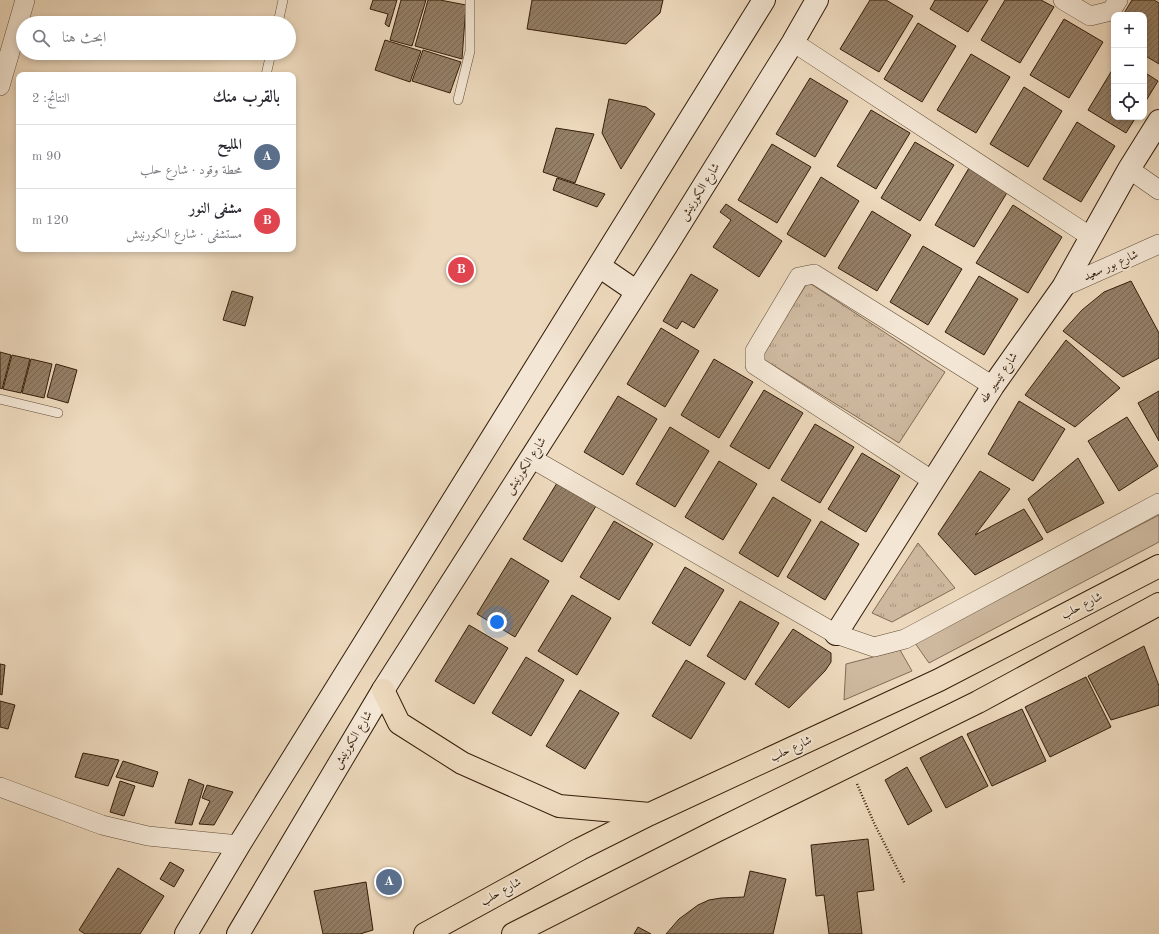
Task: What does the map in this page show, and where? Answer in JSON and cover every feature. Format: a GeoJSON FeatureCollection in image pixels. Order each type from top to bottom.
{"type":"FeatureCollection","features":[{"type":"Feature","properties":{"kind":"main road"},"geometry":{"type":"LineString","coordinates":[[186,934],[239,845],[764,0]]}},
{"type":"Feature","properties":{"kind":"main road","name":"شارع الكورنيش"},"geometry":{"type":"LineString","coordinates":[[238,934],[383,690],[637,292],[793,42],[817,0]]}},
{"type":"Feature","properties":{"kind":"main road","name":"شارع تيسير طه"},"geometry":{"type":"LineString","coordinates":[[836,634],[993,386],[1063,287],[1129,169],[1159,121]]}},
{"type":"Feature","properties":{"kind":"main road"},"geometry":{"type":"LineString","coordinates":[[599,266],[637,292]]}},
{"type":"Feature","properties":{"kind":"main road","name":"شارع حلب"},"geometry":{"type":"LineString","coordinates":[[425,934],[580,849],[650,814],[939,680],[1159,566]]}},
{"type":"Feature","properties":{"kind":"main road"},"geometry":{"type":"LineString","coordinates":[[513,934],[716,831],[978,702],[1159,604]]}},
{"type":"Feature","properties":{"kind":"main road"},"geometry":{"type":"LineString","coordinates":[[383,690],[399,723],[462,763],[559,806],[650,814]]}},
{"type":"Feature","properties":{"kind":"street"},"geometry":{"type":"LineString","coordinates":[[20,16],[25,0]]}},
{"type":"Feature","properties":{"kind":"street"},"geometry":{"type":"LineString","coordinates":[[1063,0],[1090,16],[1111,11],[1118,0]]}},
{"type":"Feature","properties":{"kind":"street"},"geometry":{"type":"LineString","coordinates":[[0,86],[3,66],[16,27]]}},
{"type":"Feature","properties":{"kind":"street"},"geometry":{"type":"LineString","coordinates":[[793,42],[1091,237]]}},
{"type":"Feature","properties":{"kind":"street"},"geometry":{"type":"LineString","coordinates":[[1129,169],[1159,190]]}},
{"type":"Feature","properties":{"kind":"street","name":"شارع بور سعيد"},"geometry":{"type":"LineString","coordinates":[[1063,287],[1159,244]]}},
{"type":"Feature","properties":{"kind":"street"},"geometry":{"type":"LineString","coordinates":[[933,481],[754,365],[754,350],[799,277],[814,274],[993,386]]}},
{"type":"Feature","properties":{"kind":"street"},"geometry":{"type":"LineString","coordinates":[[531,458],[836,634],[874,647],[905,639],[1159,503]]}},
{"type":"Feature","properties":{"kind":"street"},"geometry":{"type":"LineString","coordinates":[[0,787],[109,827],[148,836],[239,845]]}},
{"type":"Feature","properties":{"kind":"lane"},"geometry":{"type":"LineString","coordinates":[[280,16],[283,0]]}},
{"type":"Feature","properties":{"kind":"lane"},"geometry":{"type":"LineString","coordinates":[[458,100],[470,51],[470,0]]}},
{"type":"Feature","properties":{"kind":"lane"},"geometry":{"type":"LineString","coordinates":[[267,72],[269,60]]}},
{"type":"Feature","properties":{"kind":"lane"},"geometry":{"type":"LineString","coordinates":[[0,399],[58,413]]}},
{"type":"Feature","properties":{"kind":"path"},"geometry":{"type":"LineString","coordinates":[[849,765],[875,825],[905,884]]}},
{"type":"Feature","properties":{"kind":"green space"},"geometry":{"type":"Polygon","coordinates":[[[808,282],[945,372],[899,443],[760,357],[808,282]]]}},
{"type":"Feature","properties":{"kind":"green space"},"geometry":{"type":"Polygon","coordinates":[[[1159,515],[1159,542],[929,663],[915,643],[1159,515]]]}},
{"type":"Feature","properties":{"kind":"green space"},"geometry":{"type":"Polygon","coordinates":[[[918,543],[955,588],[892,622],[872,613],[918,543]]]}},
{"type":"Feature","properties":{"kind":"green space"},"geometry":{"type":"Polygon","coordinates":[[[900,650],[912,671],[844,700],[846,664],[900,650]]]}},
{"type":"Feature","properties":{"kind":"building"},"geometry":{"type":"Polygon","coordinates":[[[373,0],[397,0],[389,27],[385,24],[388,14],[370,9],[373,0]]]}},
{"type":"Feature","properties":{"kind":"building"},"geometry":{"type":"Polygon","coordinates":[[[401,0],[426,0],[412,46],[390,40],[401,0]]]}},
{"type":"Feature","properties":{"kind":"building"},"geometry":{"type":"Polygon","coordinates":[[[428,0],[440,0],[466,5],[462,59],[415,46],[428,0]]]}},
{"type":"Feature","properties":{"kind":"building"},"geometry":{"type":"Polygon","coordinates":[[[532,0],[663,0],[660,13],[626,44],[527,29],[532,0]]]}},
{"type":"Feature","properties":{"kind":"building"},"geometry":{"type":"Polygon","coordinates":[[[870,0],[886,0],[913,16],[879,72],[840,49],[870,0]]]}},
{"type":"Feature","properties":{"kind":"building"},"geometry":{"type":"Polygon","coordinates":[[[935,0],[988,0],[968,32],[930,9],[935,0]]]}},
{"type":"Feature","properties":{"kind":"building"},"geometry":{"type":"Polygon","coordinates":[[[1005,0],[1041,0],[1054,7],[1020,63],[981,40],[1005,0]]]}},
{"type":"Feature","properties":{"kind":"building"},"geometry":{"type":"Polygon","coordinates":[[[1132,0],[1154,0],[1159,3],[1159,64],[1147,57],[1147,12],[1125,12],[1132,0]]]}},
{"type":"Feature","properties":{"kind":"building"},"geometry":{"type":"Polygon","coordinates":[[[1064,19],[1103,42],[1069,98],[1030,75],[1064,19]]]}},
{"type":"Feature","properties":{"kind":"building"},"geometry":{"type":"Polygon","coordinates":[[[918,23],[956,46],[922,102],[884,79],[918,23]]]}},
{"type":"Feature","properties":{"kind":"building"},"geometry":{"type":"Polygon","coordinates":[[[385,40],[421,51],[410,82],[375,70],[385,40]]]}},
{"type":"Feature","properties":{"kind":"building"},"geometry":{"type":"Polygon","coordinates":[[[423,50],[461,62],[450,93],[412,81],[423,50]]]}},
{"type":"Feature","properties":{"kind":"building"},"geometry":{"type":"Polygon","coordinates":[[[971,54],[1010,77],[976,133],[937,110],[971,54]]]}},
{"type":"Feature","properties":{"kind":"building"},"geometry":{"type":"Polygon","coordinates":[[[1111,72],[1111,120],[1134,120],[1126,133],[1088,110],[1111,72]]]}},
{"type":"Feature","properties":{"kind":"building"},"geometry":{"type":"Polygon","coordinates":[[[1147,74],[1158,81],[1147,99],[1147,74]]]}},
{"type":"Feature","properties":{"kind":"building"},"geometry":{"type":"Polygon","coordinates":[[[810,78],[848,101],[815,157],[776,134],[810,78]]]}},
{"type":"Feature","properties":{"kind":"building"},"geometry":{"type":"Polygon","coordinates":[[[1024,87],[1062,111],[1028,167],[990,144],[1024,87]]]}},
{"type":"Feature","properties":{"kind":"building"},"geometry":{"type":"Polygon","coordinates":[[[609,99],[646,107],[655,114],[621,169],[602,133],[609,99]]]}},
{"type":"Feature","properties":{"kind":"building"},"geometry":{"type":"Polygon","coordinates":[[[871,110],[910,133],[876,189],[837,166],[871,110]]]}},
{"type":"Feature","properties":{"kind":"building"},"geometry":{"type":"Polygon","coordinates":[[[1077,122],[1115,146],[1081,202],[1043,179],[1077,122]]]}},
{"type":"Feature","properties":{"kind":"building"},"geometry":{"type":"Polygon","coordinates":[[[556,128],[594,134],[575,183],[543,172],[556,128]]]}},
{"type":"Feature","properties":{"kind":"building"},"geometry":{"type":"Polygon","coordinates":[[[915,142],[954,165],[920,221],[881,198],[915,142]]]}},
{"type":"Feature","properties":{"kind":"building"},"geometry":{"type":"Polygon","coordinates":[[[772,144],[811,167],[777,223],[738,200],[772,144]]]}},
{"type":"Feature","properties":{"kind":"building"},"geometry":{"type":"Polygon","coordinates":[[[969,168],[1008,191],[974,247],[935,225],[969,168]]]}},
{"type":"Feature","properties":{"kind":"building"},"geometry":{"type":"Polygon","coordinates":[[[821,177],[859,201],[825,257],[787,234],[821,177]]]}},
{"type":"Feature","properties":{"kind":"building"},"geometry":{"type":"Polygon","coordinates":[[[557,178],[605,194],[597,207],[553,190],[557,178]]]}},
{"type":"Feature","properties":{"kind":"building"},"geometry":{"type":"Polygon","coordinates":[[[726,204],[782,241],[759,277],[713,247],[731,220],[720,212],[726,204]]]}},
{"type":"Feature","properties":{"kind":"building"},"geometry":{"type":"Polygon","coordinates":[[[1013,205],[1062,237],[1028,293],[976,263],[1013,205]]]}},
{"type":"Feature","properties":{"kind":"building"},"geometry":{"type":"Polygon","coordinates":[[[872,211],[911,235],[877,291],[838,268],[872,211]]]}},
{"type":"Feature","properties":{"kind":"building"},"geometry":{"type":"Polygon","coordinates":[[[923,246],[962,269],[928,325],[890,302],[923,246]]]}},
{"type":"Feature","properties":{"kind":"building"},"geometry":{"type":"Polygon","coordinates":[[[691,274],[718,290],[694,328],[682,321],[677,329],[663,321],[691,274]]]}},
{"type":"Feature","properties":{"kind":"building"},"geometry":{"type":"Polygon","coordinates":[[[979,276],[1018,299],[984,355],[945,332],[979,276]]]}},
{"type":"Feature","properties":{"kind":"building"},"geometry":{"type":"Polygon","coordinates":[[[1131,281],[1159,333],[1159,358],[1123,377],[1063,331],[1082,310],[1104,292],[1131,281]]]}},
{"type":"Feature","properties":{"kind":"building"},"geometry":{"type":"Polygon","coordinates":[[[232,291],[253,297],[245,326],[223,320],[232,291]]]}},
{"type":"Feature","properties":{"kind":"building"},"geometry":{"type":"Polygon","coordinates":[[[661,328],[699,351],[665,407],[627,384],[661,328]]]}},
{"type":"Feature","properties":{"kind":"building"},"geometry":{"type":"Polygon","coordinates":[[[1066,340],[1120,388],[1075,427],[1025,395],[1066,340]]]}},
{"type":"Feature","properties":{"kind":"building"},"geometry":{"type":"Polygon","coordinates":[[[0,352],[11,355],[2,389],[0,388],[0,352]]]}},
{"type":"Feature","properties":{"kind":"building"},"geometry":{"type":"Polygon","coordinates":[[[12,355],[30,359],[21,393],[3,389],[12,355]]]}},
{"type":"Feature","properties":{"kind":"building"},"geometry":{"type":"Polygon","coordinates":[[[31,359],[52,364],[44,398],[22,393],[31,359]]]}},
{"type":"Feature","properties":{"kind":"building"},"geometry":{"type":"Polygon","coordinates":[[[714,359],[753,382],[719,438],[681,415],[714,359]]]}},
{"type":"Feature","properties":{"kind":"building"},"geometry":{"type":"Polygon","coordinates":[[[56,364],[77,370],[68,403],[47,397],[56,364]]]}},
{"type":"Feature","properties":{"kind":"building"},"geometry":{"type":"Polygon","coordinates":[[[764,390],[803,413],[769,469],[730,446],[764,390]]]}},
{"type":"Feature","properties":{"kind":"building"},"geometry":{"type":"Polygon","coordinates":[[[1159,391],[1159,441],[1138,403],[1159,391]]]}},
{"type":"Feature","properties":{"kind":"building"},"geometry":{"type":"Polygon","coordinates":[[[618,396],[657,419],[623,475],[584,452],[618,396]]]}},
{"type":"Feature","properties":{"kind":"building"},"geometry":{"type":"Polygon","coordinates":[[[1019,401],[1065,429],[1033,481],[988,454],[1019,401]]]}},
{"type":"Feature","properties":{"kind":"building"},"geometry":{"type":"Polygon","coordinates":[[[1127,417],[1158,466],[1119,491],[1088,441],[1127,417]]]}},
{"type":"Feature","properties":{"kind":"building"},"geometry":{"type":"Polygon","coordinates":[[[815,424],[854,447],[820,503],[781,480],[815,424]]]}},
{"type":"Feature","properties":{"kind":"building"},"geometry":{"type":"Polygon","coordinates":[[[670,427],[709,451],[675,507],[636,484],[670,427]]]}},
{"type":"Feature","properties":{"kind":"building"},"geometry":{"type":"Polygon","coordinates":[[[862,453],[900,476],[866,532],[828,509],[862,453]]]}},
{"type":"Feature","properties":{"kind":"building"},"geometry":{"type":"Polygon","coordinates":[[[1078,458],[1104,503],[1047,533],[1028,499],[1078,458]]]}},
{"type":"Feature","properties":{"kind":"building"},"geometry":{"type":"Polygon","coordinates":[[[719,461],[757,484],[723,540],[685,517],[719,461]]]}},
{"type":"Feature","properties":{"kind":"building"},"geometry":{"type":"Polygon","coordinates":[[[980,471],[1010,489],[975,535],[1024,509],[1043,539],[975,575],[938,534],[980,471]]]}},
{"type":"Feature","properties":{"kind":"building"},"geometry":{"type":"Polygon","coordinates":[[[557,483],[596,506],[562,562],[523,539],[557,483]]]}},
{"type":"Feature","properties":{"kind":"building"},"geometry":{"type":"Polygon","coordinates":[[[773,497],[811,520],[778,577],[739,553],[773,497]]]}},
{"type":"Feature","properties":{"kind":"building"},"geometry":{"type":"Polygon","coordinates":[[[614,521],[653,544],[619,600],[580,577],[614,521]]]}},
{"type":"Feature","properties":{"kind":"building"},"geometry":{"type":"Polygon","coordinates":[[[821,521],[859,544],[825,600],[787,577],[821,521]]]}},
{"type":"Feature","properties":{"kind":"building"},"geometry":{"type":"Polygon","coordinates":[[[511,558],[549,581],[515,637],[477,614],[511,558]]]}},
{"type":"Feature","properties":{"kind":"building"},"geometry":{"type":"Polygon","coordinates":[[[685,567],[724,590],[690,646],[652,623],[685,567]]]}},
{"type":"Feature","properties":{"kind":"building"},"geometry":{"type":"Polygon","coordinates":[[[572,595],[611,618],[577,675],[538,651],[572,595]]]}},
{"type":"Feature","properties":{"kind":"building"},"geometry":{"type":"Polygon","coordinates":[[[740,601],[779,623],[745,680],[707,656],[740,601]]]}},
{"type":"Feature","properties":{"kind":"building"},"geometry":{"type":"Polygon","coordinates":[[[469,625],[508,648],[474,704],[435,681],[469,625]]]}},
{"type":"Feature","properties":{"kind":"building"},"geometry":{"type":"Polygon","coordinates":[[[793,629],[831,653],[831,662],[825,671],[789,708],[755,684],[793,629]]]}},
{"type":"Feature","properties":{"kind":"building"},"geometry":{"type":"Polygon","coordinates":[[[1144,646],[1159,686],[1159,705],[1111,720],[1088,676],[1144,646]]]}},
{"type":"Feature","properties":{"kind":"building"},"geometry":{"type":"Polygon","coordinates":[[[526,657],[564,680],[531,736],[492,713],[526,657]]]}},
{"type":"Feature","properties":{"kind":"building"},"geometry":{"type":"Polygon","coordinates":[[[686,660],[725,683],[691,739],[652,716],[686,660]]]}},
{"type":"Feature","properties":{"kind":"building"},"geometry":{"type":"Polygon","coordinates":[[[0,664],[5,665],[2,695],[0,694],[0,664]]]}},
{"type":"Feature","properties":{"kind":"building"},"geometry":{"type":"Polygon","coordinates":[[[1086,677],[1111,727],[1050,757],[1025,707],[1086,677]]]}},
{"type":"Feature","properties":{"kind":"building"},"geometry":{"type":"Polygon","coordinates":[[[580,690],[619,713],[585,769],[546,746],[580,690]]]}},
{"type":"Feature","properties":{"kind":"building"},"geometry":{"type":"Polygon","coordinates":[[[0,701],[15,705],[8,729],[0,727],[0,701]]]}},
{"type":"Feature","properties":{"kind":"building"},"geometry":{"type":"Polygon","coordinates":[[[1022,709],[1046,761],[992,786],[967,734],[1022,709]]]}},
{"type":"Feature","properties":{"kind":"building"},"geometry":{"type":"Polygon","coordinates":[[[962,736],[988,786],[946,808],[920,758],[962,736]]]}},
{"type":"Feature","properties":{"kind":"building"},"geometry":{"type":"Polygon","coordinates":[[[83,753],[119,760],[108,786],[75,777],[83,753]]]}},
{"type":"Feature","properties":{"kind":"building"},"geometry":{"type":"Polygon","coordinates":[[[123,761],[158,772],[153,787],[116,777],[123,761]]]}},
{"type":"Feature","properties":{"kind":"building"},"geometry":{"type":"Polygon","coordinates":[[[907,767],[932,811],[908,825],[885,780],[907,767]]]}},
{"type":"Feature","properties":{"kind":"building"},"geometry":{"type":"Polygon","coordinates":[[[189,779],[204,785],[192,825],[175,823],[189,779]]]}},
{"type":"Feature","properties":{"kind":"building"},"geometry":{"type":"Polygon","coordinates":[[[120,781],[135,786],[124,816],[110,812],[120,781]]]}},
{"type":"Feature","properties":{"kind":"building"},"geometry":{"type":"Polygon","coordinates":[[[207,785],[233,792],[214,825],[199,824],[210,801],[202,798],[207,785]]]}},
{"type":"Feature","properties":{"kind":"building"},"geometry":{"type":"Polygon","coordinates":[[[868,839],[874,890],[857,892],[862,934],[829,934],[824,895],[816,896],[811,845],[868,839]]]}},
{"type":"Feature","properties":{"kind":"building"},"geometry":{"type":"Polygon","coordinates":[[[170,862],[184,870],[174,887],[160,879],[170,862]]]}},
{"type":"Feature","properties":{"kind":"building"},"geometry":{"type":"Polygon","coordinates":[[[118,868],[164,896],[140,934],[85,934],[79,930],[118,868]]]}},
{"type":"Feature","properties":{"kind":"building"},"geometry":{"type":"Polygon","coordinates":[[[750,871],[786,879],[773,934],[666,934],[679,919],[698,905],[709,900],[744,897],[750,871]]]}},
{"type":"Feature","properties":{"kind":"building"},"geometry":{"type":"Polygon","coordinates":[[[366,882],[373,930],[360,934],[323,934],[314,891],[366,882]]]}},
{"type":"Feature","properties":{"kind":"building"},"geometry":{"type":"Polygon","coordinates":[[[638,927],[651,934],[634,934],[638,927]]]}},
{"type":"Feature","properties":{"kind":"place","name":"مشفى النور"},"geometry":{"type":"Point","coordinates":[461,270]}},
{"type":"Feature","properties":{"kind":"place","name":"المليح"},"geometry":{"type":"Point","coordinates":[389,882]}}]}
